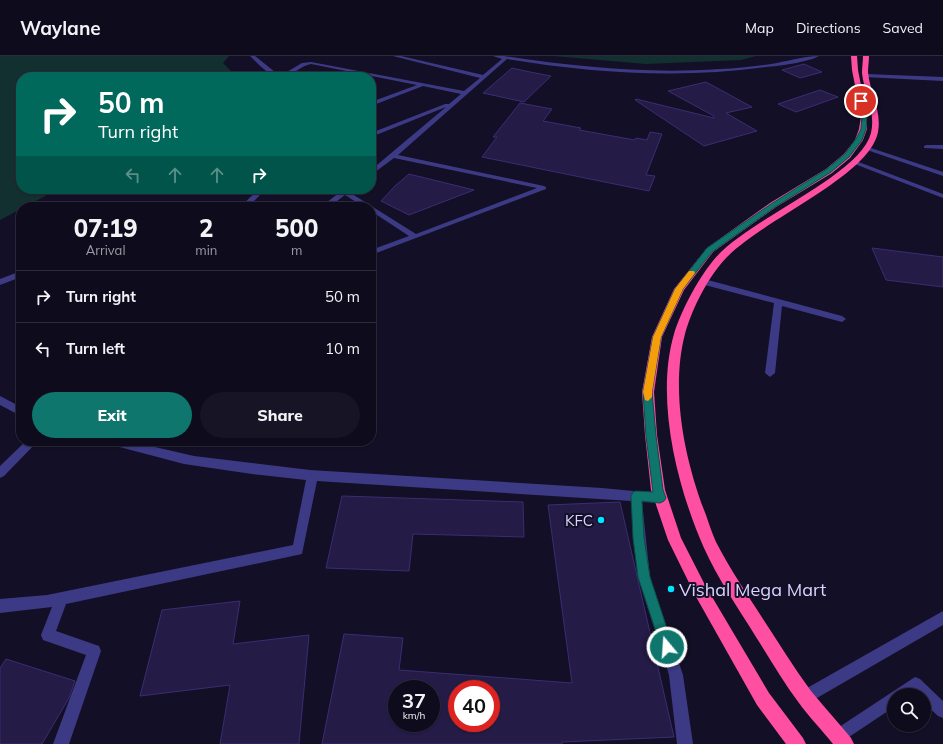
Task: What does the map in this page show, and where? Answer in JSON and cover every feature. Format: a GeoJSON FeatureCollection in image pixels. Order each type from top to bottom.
{"type":"FeatureCollection","features":[{"type":"Feature","properties":{"kind":"highway"},"geometry":{"type":"LineString","coordinates":[[797,744],[763,699],[700,590],[675,540],[658,490],[651,436],[648,392],[657,337],[679,289],[710,250],[773,205],[829,171],[847,156],[859,140],[863,129],[864,116],[854,56]]}},
{"type":"Feature","properties":{"kind":"highway"},"geometry":{"type":"LineString","coordinates":[[841,740],[805,697],[743,602],[710,545],[689,489],[678,447],[674,403],[674,363],[679,335],[688,309],[716,263],[731,248],[766,222],[846,170],[866,148],[874,136],[876,125],[875,110],[866,76],[866,56]]}},
{"type":"Feature","properties":{"kind":"street"},"geometry":{"type":"LineString","coordinates":[[252,56],[272,72]]}},
{"type":"Feature","properties":{"kind":"street"},"geometry":{"type":"LineString","coordinates":[[395,56],[484,77]]}},
{"type":"Feature","properties":{"kind":"street"},"geometry":{"type":"LineString","coordinates":[[495,56],[601,71],[643,73],[689,72],[768,66],[817,56]]}},
{"type":"Feature","properties":{"kind":"street"},"geometry":{"type":"LineString","coordinates":[[376,169],[506,58]]}},
{"type":"Feature","properties":{"kind":"street"},"geometry":{"type":"LineString","coordinates":[[290,72],[304,64],[311,63],[357,72]]}},
{"type":"Feature","properties":{"kind":"street"},"geometry":{"type":"LineString","coordinates":[[376,76],[465,93]]}},
{"type":"Feature","properties":{"kind":"street"},"geometry":{"type":"LineString","coordinates":[[866,76],[943,79]]}},
{"type":"Feature","properties":{"kind":"street"},"geometry":{"type":"LineString","coordinates":[[934,79],[943,86]]}},
{"type":"Feature","properties":{"kind":"street"},"geometry":{"type":"LineString","coordinates":[[376,101],[422,85]]}},
{"type":"Feature","properties":{"kind":"street"},"geometry":{"type":"LineString","coordinates":[[376,133],[455,101]]}},
{"type":"Feature","properties":{"kind":"street"},"geometry":{"type":"LineString","coordinates":[[926,147],[943,147]]}},
{"type":"Feature","properties":{"kind":"street"},"geometry":{"type":"LineString","coordinates":[[866,148],[943,174]]}},
{"type":"Feature","properties":{"kind":"street"},"geometry":{"type":"LineString","coordinates":[[376,252],[544,188],[393,156]]}},
{"type":"Feature","properties":{"kind":"street"},"geometry":{"type":"LineString","coordinates":[[854,162],[943,196]]}},
{"type":"Feature","properties":{"kind":"street"},"geometry":{"type":"LineString","coordinates":[[249,202],[258,194]]}},
{"type":"Feature","properties":{"kind":"street"},"geometry":{"type":"LineString","coordinates":[[331,202],[340,194]]}},
{"type":"Feature","properties":{"kind":"street"},"geometry":{"type":"LineString","coordinates":[[351,194],[362,202]]}},
{"type":"Feature","properties":{"kind":"street"},"geometry":{"type":"LineString","coordinates":[[376,212],[416,237]]}},
{"type":"Feature","properties":{"kind":"street"},"geometry":{"type":"LineString","coordinates":[[0,282],[16,276]]}},
{"type":"Feature","properties":{"kind":"street"},"geometry":{"type":"LineString","coordinates":[[704,282],[842,319]]}},
{"type":"Feature","properties":{"kind":"street"},"geometry":{"type":"LineString","coordinates":[[770,373],[778,302]]}},
{"type":"Feature","properties":{"kind":"street"},"geometry":{"type":"LineString","coordinates":[[0,400],[16,409]]}},
{"type":"Feature","properties":{"kind":"street"},"geometry":{"type":"LineString","coordinates":[[0,473],[29,446]]}},
{"type":"Feature","properties":{"kind":"street"},"geometry":{"type":"LineString","coordinates":[[132,446],[192,461],[312,476],[588,491],[660,498]]}},
{"type":"Feature","properties":{"kind":"street"},"geometry":{"type":"LineString","coordinates":[[0,606],[47,602],[298,550],[312,476]]}},
{"type":"Feature","properties":{"kind":"street"},"geometry":{"type":"LineString","coordinates":[[636,496],[644,577],[676,675],[685,744]]}},
{"type":"Feature","properties":{"kind":"street"},"geometry":{"type":"LineString","coordinates":[[61,744],[94,651],[48,635],[62,599]]}},
{"type":"Feature","properties":{"kind":"street"},"geometry":{"type":"LineString","coordinates":[[805,697],[943,618]]}},
{"type":"Feature","properties":{"kind":"street"},"geometry":{"type":"LineString","coordinates":[[908,688],[914,684],[918,688]]}},
{"type":"Feature","properties":{"kind":"street"},"geometry":{"type":"LineString","coordinates":[[931,699],[943,710]]}},
{"type":"Feature","properties":{"kind":"street"},"geometry":{"type":"LineString","coordinates":[[841,740],[887,704]]}},
{"type":"Feature","properties":{"kind":"green space"},"geometry":{"type":"Polygon","coordinates":[[[0,56],[229,56],[223,63],[232,72],[16,72],[16,194],[49,194],[34,202],[16,202],[16,212],[0,220],[0,56]]]}},
{"type":"Feature","properties":{"kind":"green space"},"geometry":{"type":"Polygon","coordinates":[[[553,56],[756,56],[741,60],[646,64],[553,56]]]}},
{"type":"Feature","properties":{"kind":"building"},"geometry":{"type":"Polygon","coordinates":[[[804,64],[822,72],[800,78],[782,70],[804,64]]]}},
{"type":"Feature","properties":{"kind":"building"},"geometry":{"type":"Polygon","coordinates":[[[512,68],[551,76],[524,102],[483,93],[512,68]]]}},
{"type":"Feature","properties":{"kind":"building"},"geometry":{"type":"Polygon","coordinates":[[[706,82],[752,107],[726,113],[757,131],[704,146],[635,100],[714,118],[714,116],[668,91],[706,82]]]}},
{"type":"Feature","properties":{"kind":"building"},"geometry":{"type":"Polygon","coordinates":[[[820,90],[838,97],[796,112],[778,104],[820,90]]]}},
{"type":"Feature","properties":{"kind":"building"},"geometry":{"type":"Polygon","coordinates":[[[520,103],[552,109],[543,121],[581,128],[579,130],[635,140],[636,138],[647,140],[650,132],[662,134],[646,175],[655,176],[649,191],[482,157],[497,137],[493,137],[520,103]]]}},
{"type":"Feature","properties":{"kind":"building"},"geometry":{"type":"Polygon","coordinates":[[[409,174],[474,190],[409,215],[381,201],[409,174]]]}},
{"type":"Feature","properties":{"kind":"building"},"geometry":{"type":"Polygon","coordinates":[[[872,248],[943,257],[943,287],[886,280],[872,248]]]}},
{"type":"Feature","properties":{"kind":"building"},"geometry":{"type":"Polygon","coordinates":[[[342,496],[523,502],[524,537],[413,534],[409,571],[326,568],[342,496]]]}},
{"type":"Feature","properties":{"kind":"building"},"geometry":{"type":"Polygon","coordinates":[[[620,502],[674,737],[562,742],[562,744],[322,744],[344,634],[403,638],[399,670],[572,683],[548,505],[620,502]]]}},
{"type":"Feature","properties":{"kind":"building"},"geometry":{"type":"Polygon","coordinates":[[[240,601],[233,644],[309,635],[299,744],[220,744],[230,685],[140,696],[162,610],[240,601]]]}},
{"type":"Feature","properties":{"kind":"building"},"geometry":{"type":"Polygon","coordinates":[[[6,659],[75,681],[69,698],[42,744],[0,744],[0,668],[6,659]]]}},
{"type":"Feature","properties":{"kind":"slow traffic"},"geometry":{"type":"LineString","coordinates":[[648,397],[657,337],[679,289],[692,273]]}},
{"type":"Feature","properties":{"kind":"place","name":"KFC"},"geometry":{"type":"Point","coordinates":[601,520]}},
{"type":"Feature","properties":{"kind":"place","name":"Vishal Mega Mart"},"geometry":{"type":"Point","coordinates":[671,589]}},
{"type":"Feature","properties":{"kind":"route"},"geometry":{"type":"LineString","coordinates":[[667,647],[644,577],[636,496],[660,498],[651,436],[648,392],[657,337],[679,289],[710,250],[773,205],[829,171],[847,156],[859,140],[863,129],[864,116],[861,101]]}}]}
